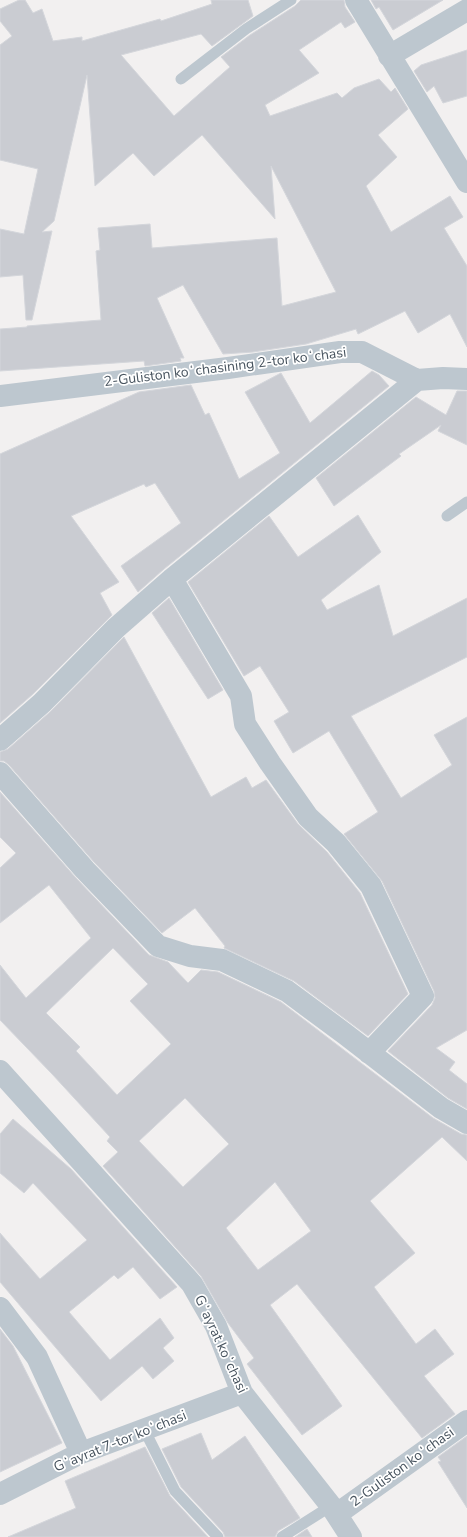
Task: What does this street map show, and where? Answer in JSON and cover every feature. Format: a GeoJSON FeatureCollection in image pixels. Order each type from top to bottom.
{"type":"FeatureCollection","features":[{"type":"Feature","properties":{"kind":"street"},"geometry":{"type":"LineString","coordinates":[[356,0],[467,182]]}},
{"type":"Feature","properties":{"kind":"street"},"geometry":{"type":"LineString","coordinates":[[389,56],[467,10]]}},
{"type":"Feature","properties":{"kind":"street","name":"2-Guliston koʻchasining 2-tor koʻchasi"},"geometry":{"type":"LineString","coordinates":[[0,396],[228,368],[340,352],[362,352],[417,380]]}},
{"type":"Feature","properties":{"kind":"street"},"geometry":{"type":"LineString","coordinates":[[0,740],[42,703],[116,628],[172,579],[417,380],[443,378],[467,379]]}},
{"type":"Feature","properties":{"kind":"street"},"geometry":{"type":"LineString","coordinates":[[172,579],[241,696],[245,724],[308,817],[336,842],[371,886],[423,996],[369,1053]]}},
{"type":"Feature","properties":{"kind":"street"},"geometry":{"type":"LineString","coordinates":[[0,773],[81,866],[158,946],[190,956],[222,960],[287,991],[441,1108],[467,1123]]}},
{"type":"Feature","properties":{"kind":"street","name":"Gʻayrat koʻchasi"},"geometry":{"type":"LineString","coordinates":[[0,1071],[192,1284],[216,1326],[242,1393],[334,1510],[351,1537]]}},
{"type":"Feature","properties":{"kind":"street"},"geometry":{"type":"LineString","coordinates":[[0,1308],[37,1357],[81,1453]]}},
{"type":"Feature","properties":{"kind":"street","name":"Gʻayrat 7-tor koʻchasi"},"geometry":{"type":"LineString","coordinates":[[0,1494],[81,1453],[242,1393]]}},
{"type":"Feature","properties":{"kind":"street","name":"2-Guliston koʻchasi"},"geometry":{"type":"LineString","coordinates":[[334,1510],[467,1421]]}},
{"type":"Feature","properties":{"kind":"lane"},"geometry":{"type":"LineString","coordinates":[[182,79],[246,29],[291,0]]}},
{"type":"Feature","properties":{"kind":"lane"},"geometry":{"type":"LineString","coordinates":[[447,516],[467,502]]}},
{"type":"Feature","properties":{"kind":"lane"},"geometry":{"type":"LineString","coordinates":[[144,1429],[176,1491],[218,1537]]}},
{"type":"Feature","properties":{"kind":"lane"},"geometry":{"type":"LineString","coordinates":[[282,1537],[334,1510]]}},
{"type":"Feature","properties":{"kind":"building"},"geometry":{"type":"Polygon","coordinates":[[[19,0],[25,0],[33,13],[42,9],[53,41],[82,37],[82,41],[160,19],[161,21],[212,4],[211,0],[248,0],[253,16],[212,46],[201,34],[121,55],[174,116],[230,67],[221,57],[250,35],[295,6],[301,0],[344,0],[345,7],[355,22],[345,28],[341,22],[299,50],[319,73],[265,105],[270,116],[337,93],[342,98],[354,88],[379,79],[391,92],[395,88],[408,109],[378,135],[397,157],[366,186],[391,232],[450,196],[463,217],[444,228],[467,266],[467,347],[450,314],[418,333],[405,311],[358,334],[356,329],[306,344],[253,352],[223,354],[183,285],[157,298],[184,358],[180,358],[181,361],[145,366],[144,361],[0,371],[0,329],[101,320],[96,251],[100,250],[98,228],[150,224],[152,248],[277,238],[282,306],[336,292],[271,166],[275,219],[202,135],[154,176],[133,153],[95,186],[87,75],[54,221],[42,232],[52,231],[32,320],[26,320],[23,275],[0,277],[0,229],[24,234],[38,169],[0,160],[0,45],[12,36],[0,21],[0,9],[19,0]]]}},
{"type":"Feature","properties":{"kind":"building"},"geometry":{"type":"Polygon","coordinates":[[[371,0],[443,0],[393,30],[379,7],[376,9],[371,0]]]}},
{"type":"Feature","properties":{"kind":"building"},"geometry":{"type":"Polygon","coordinates":[[[467,50],[467,96],[443,103],[434,86],[427,92],[414,71],[421,65],[467,50]]]}},
{"type":"Feature","properties":{"kind":"building"},"geometry":{"type":"Polygon","coordinates":[[[372,371],[379,375],[389,386],[164,569],[138,592],[121,566],[181,523],[155,483],[146,487],[144,484],[71,516],[119,582],[100,593],[112,615],[33,694],[0,723],[0,454],[139,392],[191,385],[205,415],[209,413],[239,479],[280,453],[245,392],[281,373],[310,423],[372,371]]]}},
{"type":"Feature","properties":{"kind":"building"},"geometry":{"type":"Polygon","coordinates":[[[457,391],[467,391],[467,445],[438,431],[441,425],[399,454],[401,456],[334,506],[316,478],[416,397],[446,415],[457,391]]]}},
{"type":"Feature","properties":{"kind":"building"},"geometry":{"type":"Polygon","coordinates":[[[358,515],[381,552],[321,600],[327,610],[379,585],[393,636],[467,598],[467,657],[351,716],[401,798],[452,765],[434,735],[467,717],[467,1030],[436,1048],[455,1062],[449,1070],[467,1084],[467,1109],[448,1098],[388,1051],[432,1005],[435,998],[434,991],[382,881],[344,834],[378,812],[329,731],[293,753],[274,721],[289,712],[260,666],[244,676],[188,582],[269,516],[298,557],[358,515]]]}},
{"type":"Feature","properties":{"kind":"building"},"geometry":{"type":"Polygon","coordinates":[[[169,598],[223,690],[208,699],[152,613],[169,598]]]}},
{"type":"Feature","properties":{"kind":"building"},"geometry":{"type":"Polygon","coordinates":[[[124,637],[211,797],[246,777],[252,788],[266,780],[298,824],[327,852],[360,893],[408,994],[368,1036],[294,981],[224,948],[225,946],[195,908],[162,933],[94,862],[9,765],[4,761],[0,761],[0,752],[8,749],[50,712],[124,637]]]}},
{"type":"Feature","properties":{"kind":"building"},"geometry":{"type":"Polygon","coordinates":[[[0,792],[76,878],[149,955],[168,962],[188,983],[201,970],[218,972],[281,1002],[433,1118],[461,1134],[467,1135],[467,1161],[442,1137],[370,1201],[415,1253],[374,1287],[416,1344],[435,1329],[454,1354],[424,1376],[455,1414],[422,1438],[297,1284],[270,1305],[342,1406],[302,1435],[247,1364],[254,1358],[228,1323],[201,1276],[103,1166],[118,1152],[107,1141],[110,1137],[0,1020],[0,965],[26,998],[91,938],[49,885],[0,923],[0,868],[16,853],[0,837],[0,792]],[[113,948],[46,1013],[80,1047],[76,1051],[117,1095],[171,1044],[130,1001],[148,984],[113,948]],[[185,1098],[139,1141],[183,1187],[229,1144],[185,1098]],[[275,1182],[226,1228],[258,1270],[311,1231],[275,1182]]]}},
{"type":"Feature","properties":{"kind":"building"},"geometry":{"type":"Polygon","coordinates":[[[13,1119],[71,1169],[177,1287],[160,1299],[133,1267],[118,1279],[114,1275],[69,1312],[110,1360],[160,1318],[174,1338],[163,1348],[174,1361],[153,1379],[142,1366],[101,1401],[0,1282],[0,1233],[40,1279],[87,1240],[33,1183],[24,1193],[0,1173],[0,1134],[13,1119]]]}},
{"type":"Feature","properties":{"kind":"building"},"geometry":{"type":"Polygon","coordinates":[[[0,1329],[13,1346],[62,1443],[0,1472],[0,1329]]]}},
{"type":"Feature","properties":{"kind":"building"},"geometry":{"type":"Polygon","coordinates":[[[201,1433],[212,1460],[245,1436],[300,1518],[278,1531],[275,1537],[225,1537],[223,1532],[181,1487],[162,1449],[201,1433]]]}},
{"type":"Feature","properties":{"kind":"building"},"geometry":{"type":"Polygon","coordinates":[[[467,1436],[467,1508],[438,1462],[441,1461],[438,1457],[467,1436]]]}},
{"type":"Feature","properties":{"kind":"building"},"geometry":{"type":"Polygon","coordinates":[[[145,1447],[170,1496],[208,1537],[8,1537],[76,1508],[65,1481],[145,1447]]]}},
{"type":"Feature","properties":{"kind":"building"},"geometry":{"type":"Polygon","coordinates":[[[307,1529],[312,1537],[295,1537],[307,1529]]]}}]}
